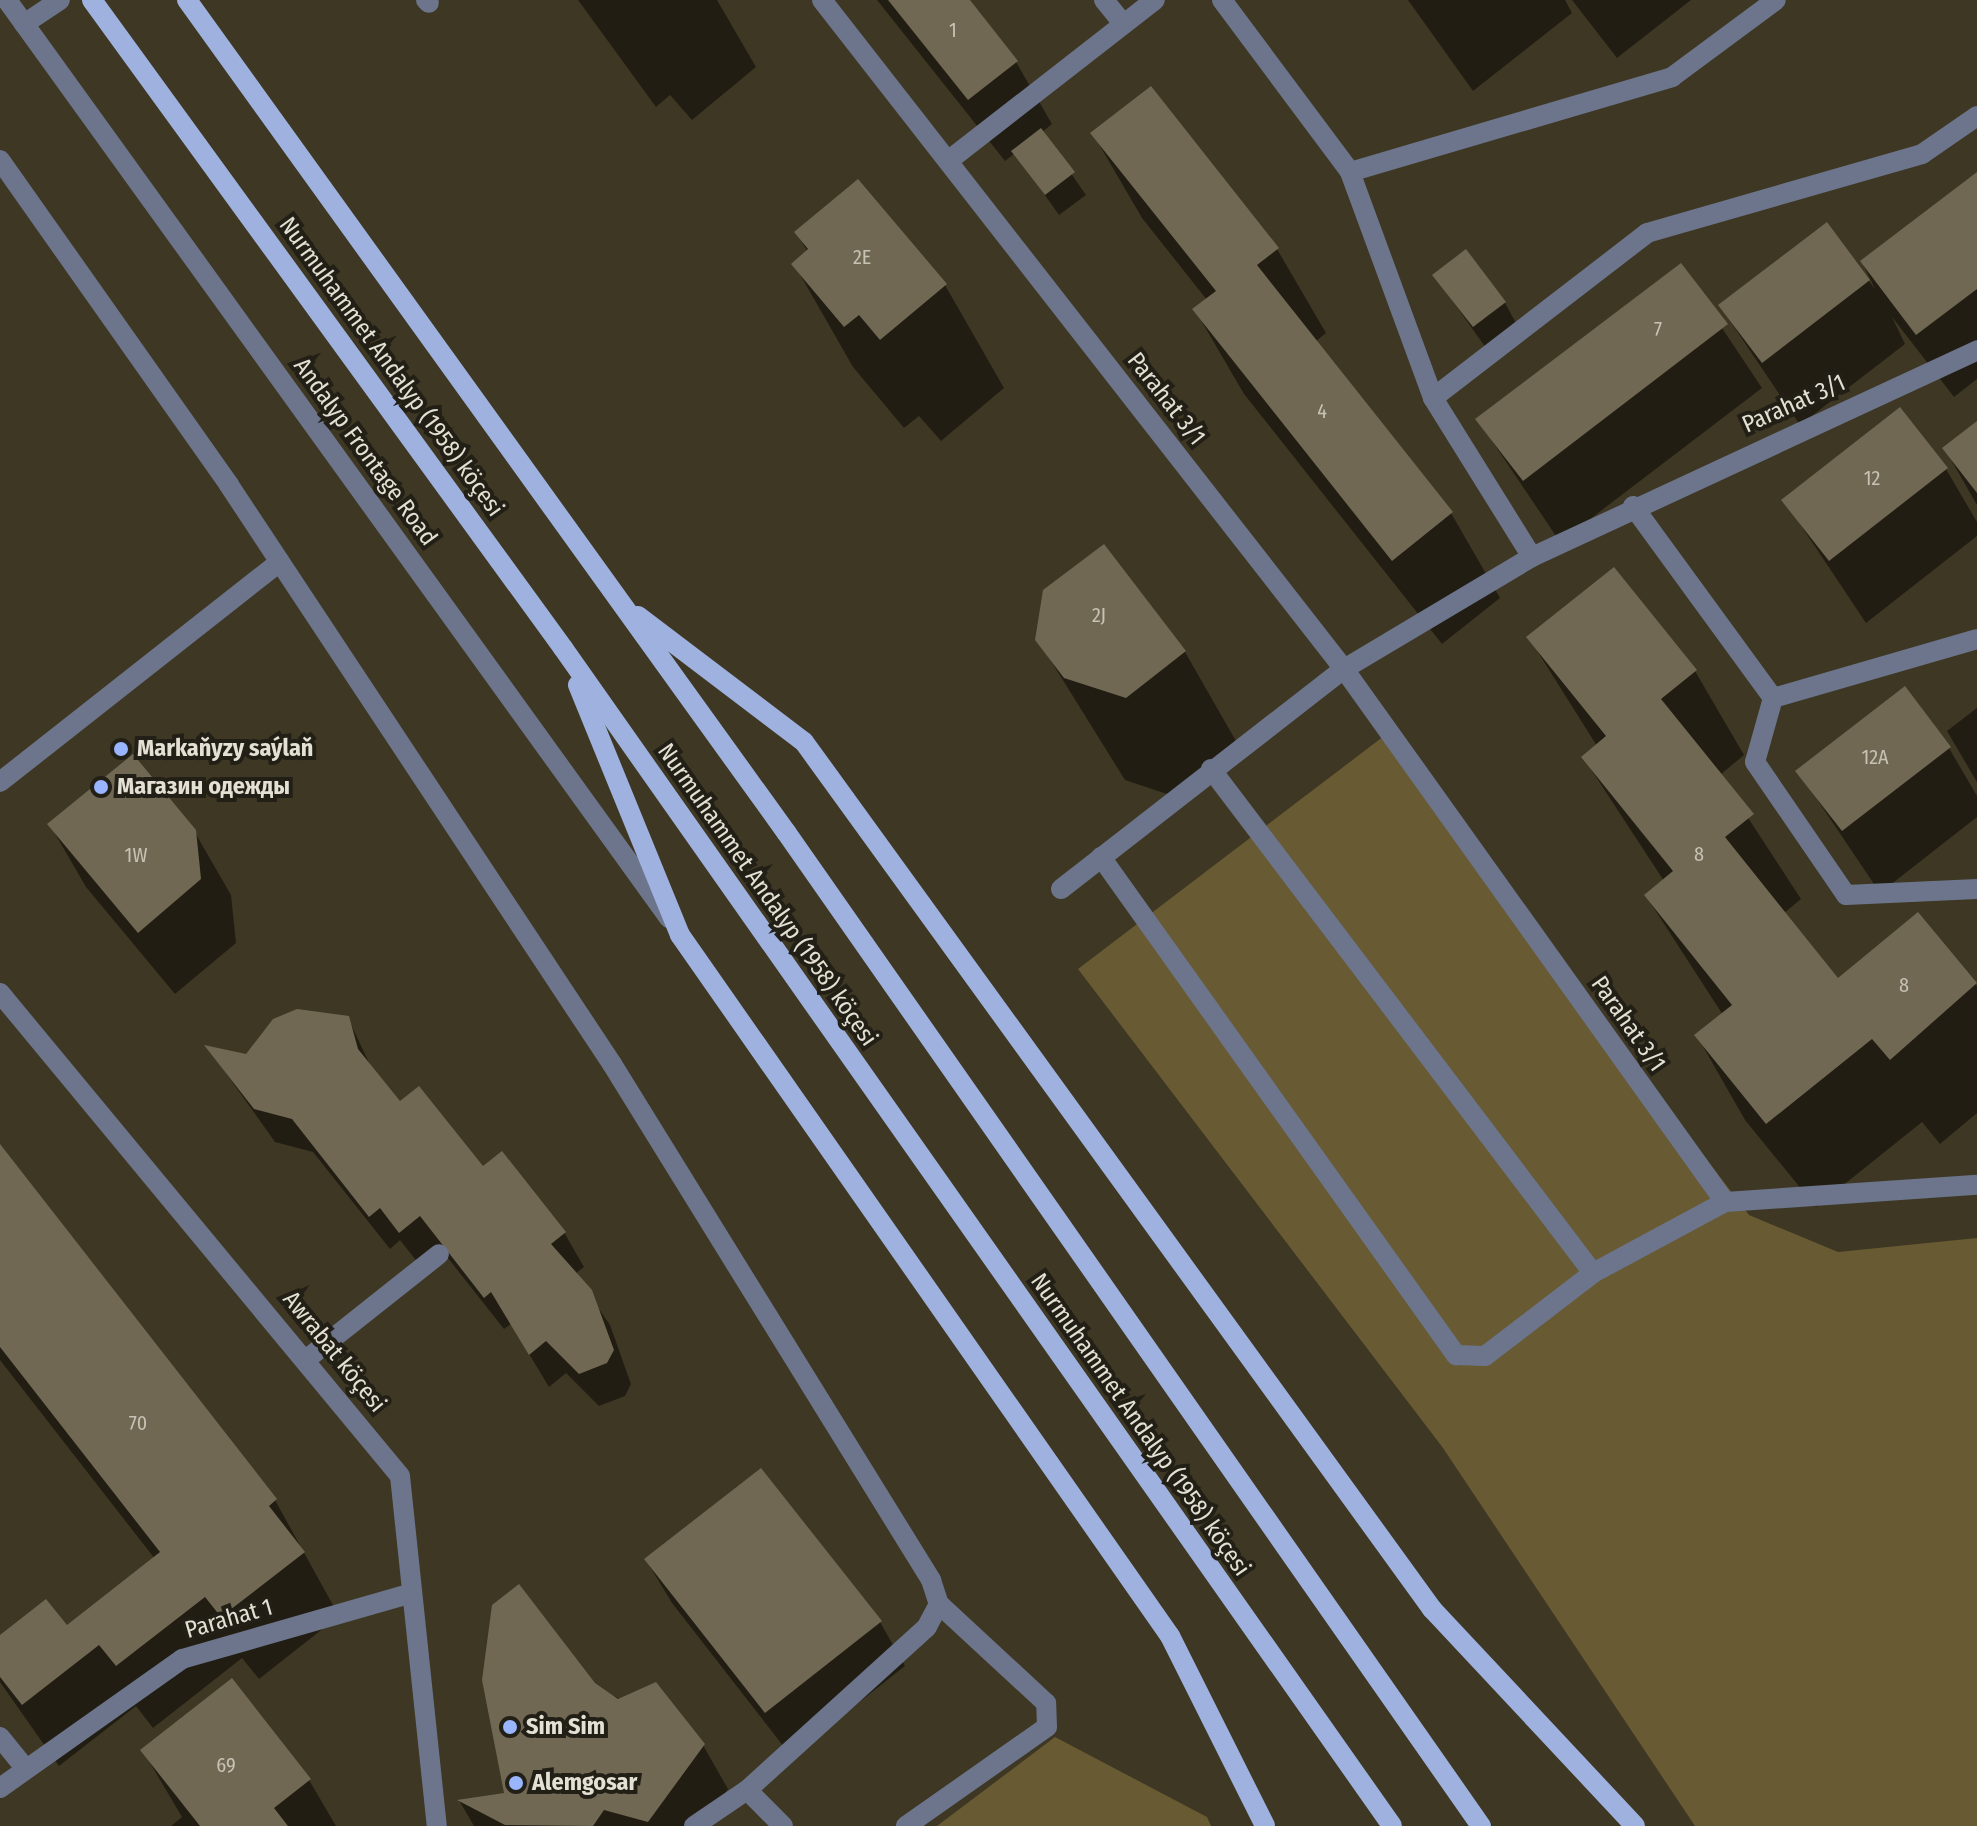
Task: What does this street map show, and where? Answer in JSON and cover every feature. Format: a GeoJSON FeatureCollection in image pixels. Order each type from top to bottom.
{"type":"FeatureCollection","features":[{"type":"Feature","properties":{"kind":"main road","name":"Nurmuhammet Andalyp (1958) köçesi"},"geometry":{"type":"LineString","coordinates":[[92,0],[563,648],[1392,1826]]}},
{"type":"Feature","properties":{"kind":"main road","name":"Nurmuhammet Andalyp (1958) köçesi"},"geometry":{"type":"LineString","coordinates":[[187,0],[622,603],[1481,1826]]}},
{"type":"Feature","properties":{"kind":"main road"},"geometry":{"type":"LineString","coordinates":[[622,603],[804,742],[1432,1609],[1635,1826]]}},
{"type":"Feature","properties":{"kind":"main road"},"geometry":{"type":"LineString","coordinates":[[563,648],[680,935],[1170,1636],[1265,1826]]}},
{"type":"Feature","properties":{"kind":"street","name":"Andalyp Frontage Road"},"geometry":{"type":"LineString","coordinates":[[7,0],[680,935]]}},
{"type":"Feature","properties":{"kind":"street"},"geometry":{"type":"LineString","coordinates":[[24,24],[60,0]]}},
{"type":"Feature","properties":{"kind":"street","name":"Parahat 3/1"},"geometry":{"type":"LineString","coordinates":[[822,0],[1344,669],[1725,1202]]}},
{"type":"Feature","properties":{"kind":"street"},"geometry":{"type":"LineString","coordinates":[[1104,0],[1121,21]]}},
{"type":"Feature","properties":{"kind":"street"},"geometry":{"type":"LineString","coordinates":[[948,161],[1121,21],[1155,0]]}},
{"type":"Feature","properties":{"kind":"street"},"geometry":{"type":"LineString","coordinates":[[1222,0],[1350,172],[1433,398],[1532,557]]}},
{"type":"Feature","properties":{"kind":"street"},"geometry":{"type":"LineString","coordinates":[[1350,172],[1672,77],[1776,0]]}},
{"type":"Feature","properties":{"kind":"street"},"geometry":{"type":"LineString","coordinates":[[1433,398],[1647,233],[1922,154],[1977,116]]}},
{"type":"Feature","properties":{"kind":"street"},"geometry":{"type":"LineString","coordinates":[[0,160],[280,562],[612,1064],[931,1580],[939,1604],[1046,1703],[1047,1727],[906,1826]]}},
{"type":"Feature","properties":{"kind":"street","name":"Parahat 3/1"},"geometry":{"type":"LineString","coordinates":[[1061,889],[1211,769],[1344,669],[1532,557],[1633,506],[1977,350]]}},
{"type":"Feature","properties":{"kind":"street"},"geometry":{"type":"LineString","coordinates":[[1633,506],[1773,698]]}},
{"type":"Feature","properties":{"kind":"street"},"geometry":{"type":"LineString","coordinates":[[0,782],[280,562]]}},
{"type":"Feature","properties":{"kind":"street"},"geometry":{"type":"LineString","coordinates":[[1773,698],[1977,639]]}},
{"type":"Feature","properties":{"kind":"street"},"geometry":{"type":"LineString","coordinates":[[1773,698],[1755,762],[1846,895],[1977,889]]}},
{"type":"Feature","properties":{"kind":"street"},"geometry":{"type":"LineString","coordinates":[[1211,769],[1593,1273]]}},
{"type":"Feature","properties":{"kind":"street"},"geometry":{"type":"LineString","coordinates":[[1101,857],[1456,1355],[1485,1356],[1593,1273],[1725,1202],[1977,1185]]}},
{"type":"Feature","properties":{"kind":"street","name":"Awrabat köçesi"},"geometry":{"type":"LineString","coordinates":[[0,993],[308,1358],[400,1476],[437,1826]]}},
{"type":"Feature","properties":{"kind":"street"},"geometry":{"type":"LineString","coordinates":[[308,1358],[439,1254]]}},
{"type":"Feature","properties":{"kind":"street","name":"Parahat 1"},"geometry":{"type":"LineString","coordinates":[[0,1788],[182,1659],[412,1593]]}},
{"type":"Feature","properties":{"kind":"street"},"geometry":{"type":"LineString","coordinates":[[694,1826],[747,1790],[927,1627],[939,1604]]}},
{"type":"Feature","properties":{"kind":"street"},"geometry":{"type":"LineString","coordinates":[[0,1737],[25,1768]]}},
{"type":"Feature","properties":{"kind":"street"},"geometry":{"type":"LineString","coordinates":[[747,1790],[783,1826]]}},
{"type":"Feature","properties":{"kind":"shaded area"},"geometry":{"type":"Polygon","coordinates":[[[1384,736],[1749,1215],[1838,1252],[1977,1238],[1977,1826],[1695,1826],[1443,1448],[1078,969],[1384,736]]]}},
{"type":"Feature","properties":{"kind":"shaded area"},"geometry":{"type":"Polygon","coordinates":[[[1055,1737],[1207,1817],[1211,1826],[937,1826],[1055,1737]]]}},
{"type":"Feature","properties":{"kind":"building"},"geometry":{"type":"Polygon","coordinates":[[[888,0],[970,0],[1018,61],[968,100],[888,0]]]}},
{"type":"Feature","properties":{"kind":"building"},"geometry":{"type":"Polygon","coordinates":[[[1151,86],[1279,248],[1257,265],[1453,512],[1392,561],[1192,309],[1216,291],[1090,133],[1151,86]]]}},
{"type":"Feature","properties":{"kind":"building"},"geometry":{"type":"Polygon","coordinates":[[[1041,128],[1075,172],[1045,195],[1011,151],[1041,128]]]}},
{"type":"Feature","properties":{"kind":"building"},"geometry":{"type":"Polygon","coordinates":[[[1977,172],[1977,289],[1916,335],[1860,261],[1977,172]]]}},
{"type":"Feature","properties":{"kind":"building"},"geometry":{"type":"Polygon","coordinates":[[[858,179],[947,284],[880,340],[859,315],[844,327],[791,264],[808,249],[794,232],[858,179]]]}},
{"type":"Feature","properties":{"kind":"building"},"geometry":{"type":"Polygon","coordinates":[[[1827,222],[1870,280],[1762,363],[1718,305],[1827,222]]]}},
{"type":"Feature","properties":{"kind":"building"},"geometry":{"type":"Polygon","coordinates":[[[1466,249],[1506,302],[1473,327],[1432,275],[1466,249]]]}},
{"type":"Feature","properties":{"kind":"building"},"geometry":{"type":"Polygon","coordinates":[[[1681,263],[1728,324],[1523,481],[1475,419],[1681,263]]]}},
{"type":"Feature","properties":{"kind":"building"},"geometry":{"type":"Polygon","coordinates":[[[1900,407],[1948,468],[1829,561],[1781,500],[1900,407]]]}},
{"type":"Feature","properties":{"kind":"building"},"geometry":{"type":"Polygon","coordinates":[[[1977,421],[1977,493],[1942,448],[1977,421]]]}},
{"type":"Feature","properties":{"kind":"building"},"geometry":{"type":"Polygon","coordinates":[[[1104,544],[1186,651],[1126,698],[1064,678],[1035,640],[1043,590],[1104,544]]]}},
{"type":"Feature","properties":{"kind":"building"},"geometry":{"type":"Polygon","coordinates":[[[1614,567],[1697,670],[1661,699],[1754,814],[1725,837],[1838,978],[1918,912],[1977,983],[1890,1060],[1872,1039],[1766,1124],[1694,1035],[1732,1005],[1644,895],[1673,871],[1581,757],[1606,736],[1526,637],[1614,567]]]}},
{"type":"Feature","properties":{"kind":"building"},"geometry":{"type":"Polygon","coordinates":[[[1905,686],[1951,747],[1842,831],[1795,771],[1905,686]]]}},
{"type":"Feature","properties":{"kind":"building"},"geometry":{"type":"Polygon","coordinates":[[[133,754],[196,830],[201,879],[138,933],[47,824],[133,754]]]}},
{"type":"Feature","properties":{"kind":"building"},"geometry":{"type":"Polygon","coordinates":[[[297,1009],[349,1016],[358,1049],[400,1101],[419,1086],[483,1166],[502,1151],[566,1232],[551,1244],[592,1290],[614,1350],[607,1363],[579,1374],[546,1341],[529,1355],[491,1292],[484,1298],[420,1216],[399,1233],[380,1208],[369,1217],[292,1119],[254,1109],[204,1045],[246,1054],[273,1019],[297,1009]]]}},
{"type":"Feature","properties":{"kind":"building"},"geometry":{"type":"Polygon","coordinates":[[[0,1144],[277,1499],[269,1506],[305,1552],[221,1617],[205,1597],[116,1666],[99,1645],[22,1705],[0,1677],[0,1635],[46,1599],[67,1625],[160,1552],[0,1347],[0,1144]]]}},
{"type":"Feature","properties":{"kind":"building"},"geometry":{"type":"Polygon","coordinates":[[[761,1468],[882,1621],[765,1713],[644,1559],[761,1468]]]}},
{"type":"Feature","properties":{"kind":"building"},"geometry":{"type":"Polygon","coordinates":[[[519,1584],[595,1683],[618,1699],[656,1682],[705,1744],[648,1822],[604,1810],[593,1826],[505,1825],[457,1800],[504,1793],[482,1680],[492,1605],[519,1584]]]}},
{"type":"Feature","properties":{"kind":"building"},"geometry":{"type":"Polygon","coordinates":[[[232,1678],[311,1779],[274,1808],[288,1826],[200,1826],[140,1750],[232,1678]]]}},
{"type":"Feature","properties":{"kind":"place","name":"Markaňyzy saýlaň"},"geometry":{"type":"Point","coordinates":[121,749]}},
{"type":"Feature","properties":{"kind":"place","name":"Магазин одежды"},"geometry":{"type":"Point","coordinates":[101,787]}},
{"type":"Feature","properties":{"kind":"place","name":"Sim Sim"},"geometry":{"type":"Point","coordinates":[510,1727]}},
{"type":"Feature","properties":{"kind":"place","name":"Alemgosar"},"geometry":{"type":"Point","coordinates":[516,1783]}}]}
